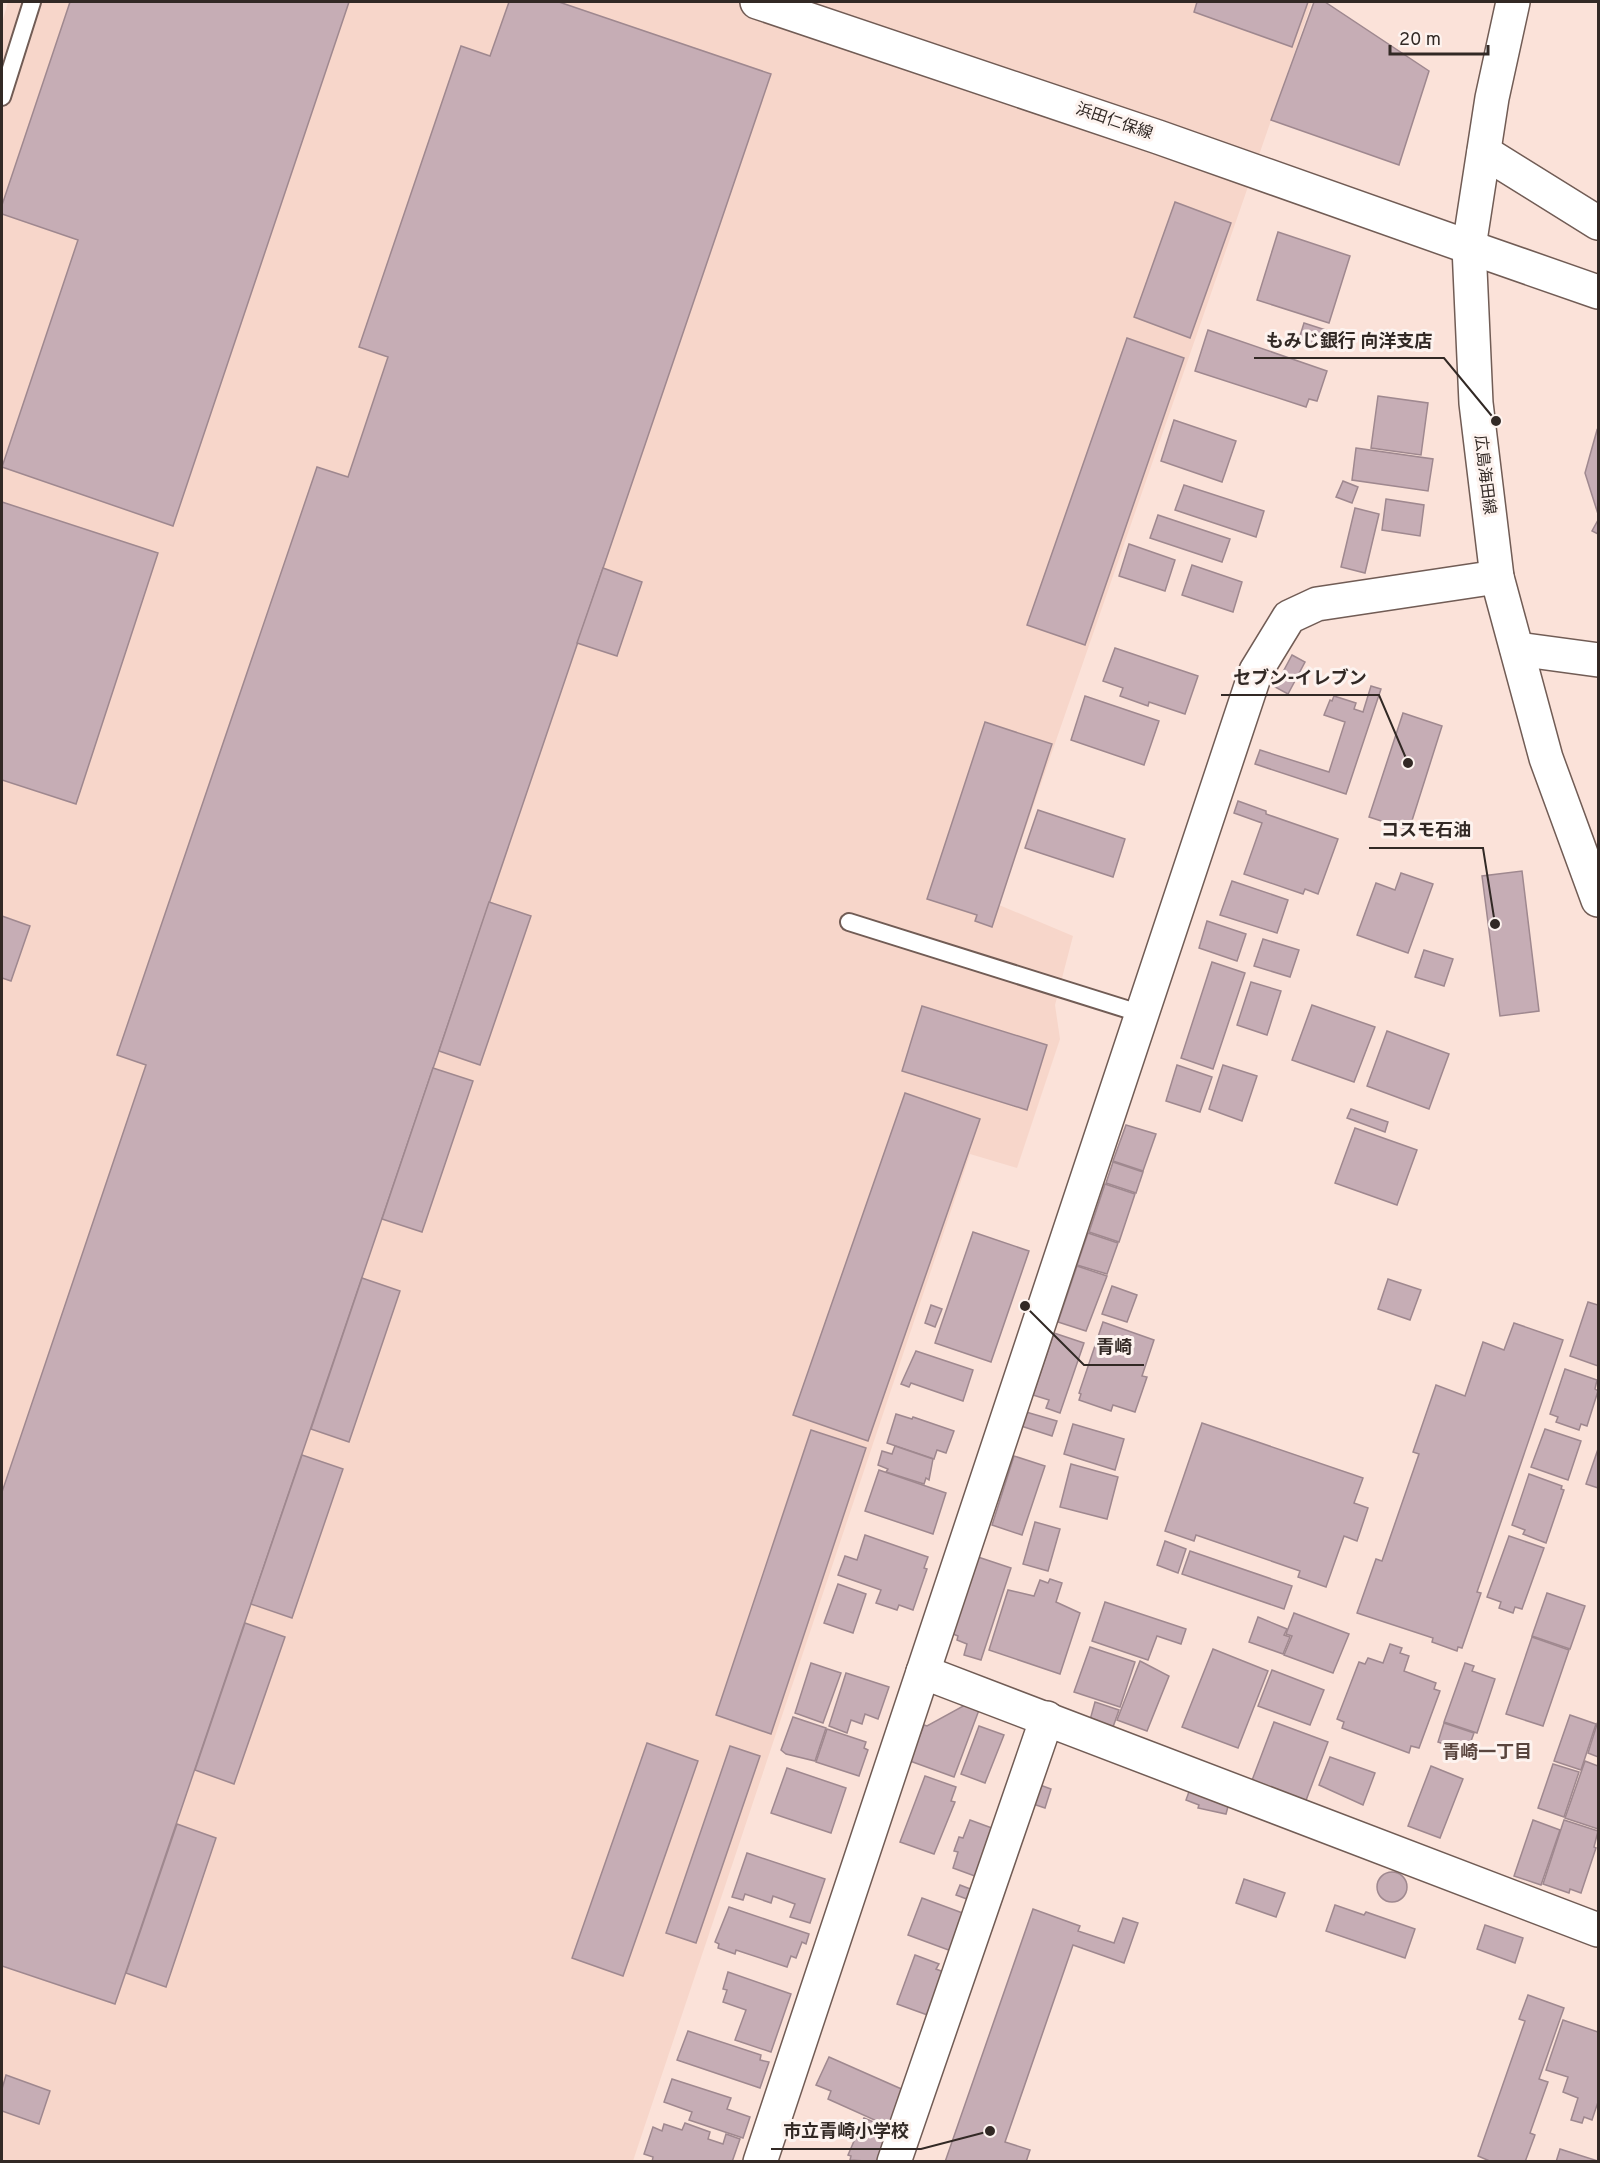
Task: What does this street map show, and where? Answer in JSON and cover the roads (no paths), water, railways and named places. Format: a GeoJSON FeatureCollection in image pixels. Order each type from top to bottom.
{"type":"FeatureCollection","features":[{"type":"Feature","properties":{"kind":"street","name":"浜田仁保線"},"geometry":{"type":"LineString","coordinates":[[758,2],[1158,137],[1599,292]]}},
{"type":"Feature","properties":{"kind":"street","name":"広島海田線"},"geometry":{"type":"LineString","coordinates":[[1512,2],[1492,98],[1469,247],[1476,403],[1497,577],[1546,758],[1599,900]]}},
{"type":"Feature","properties":{"kind":"street"},"geometry":{"type":"LineString","coordinates":[[1484,152],[1599,223]]}},
{"type":"Feature","properties":{"kind":"street"},"geometry":{"type":"LineString","coordinates":[[760,2162],[1256,671],[1289,617],[1317,604],[1497,577]]}},
{"type":"Feature","properties":{"kind":"street"},"geometry":{"type":"LineString","coordinates":[[1517,649],[1599,660]]}},
{"type":"Feature","properties":{"kind":"street"},"geometry":{"type":"LineString","coordinates":[[923,1672],[1599,1930]]}},
{"type":"Feature","properties":{"kind":"street"},"geometry":{"type":"LineString","coordinates":[[894,2162],[1047,1718]]}},
{"type":"Feature","properties":{"kind":"lane"},"geometry":{"type":"LineString","coordinates":[[2,97],[32,2]]}},
{"type":"Feature","properties":{"kind":"lane"},"geometry":{"type":"LineString","coordinates":[[849,922],[1142,1014]]}},
{"type":"Feature","properties":{"kind":"place","name":"もみじ銀行 向洋支店"},"geometry":{"type":"Point","coordinates":[1496,421]}},
{"type":"Feature","properties":{"kind":"place","name":"セブン-イレブン"},"geometry":{"type":"Point","coordinates":[1408,763]}},
{"type":"Feature","properties":{"kind":"place","name":"コスモ石油"},"geometry":{"type":"Point","coordinates":[1495,924]}},
{"type":"Feature","properties":{"kind":"place","name":"青崎"},"geometry":{"type":"Point","coordinates":[1025,1306]}},
{"type":"Feature","properties":{"kind":"place","name":"市立青崎小学校"},"geometry":{"type":"Point","coordinates":[990,2131]}},
{"type":"Feature","properties":{"kind":"district","name":"青崎一丁目"},"geometry":{"type":"Point","coordinates":[1487,1753]}}]}
